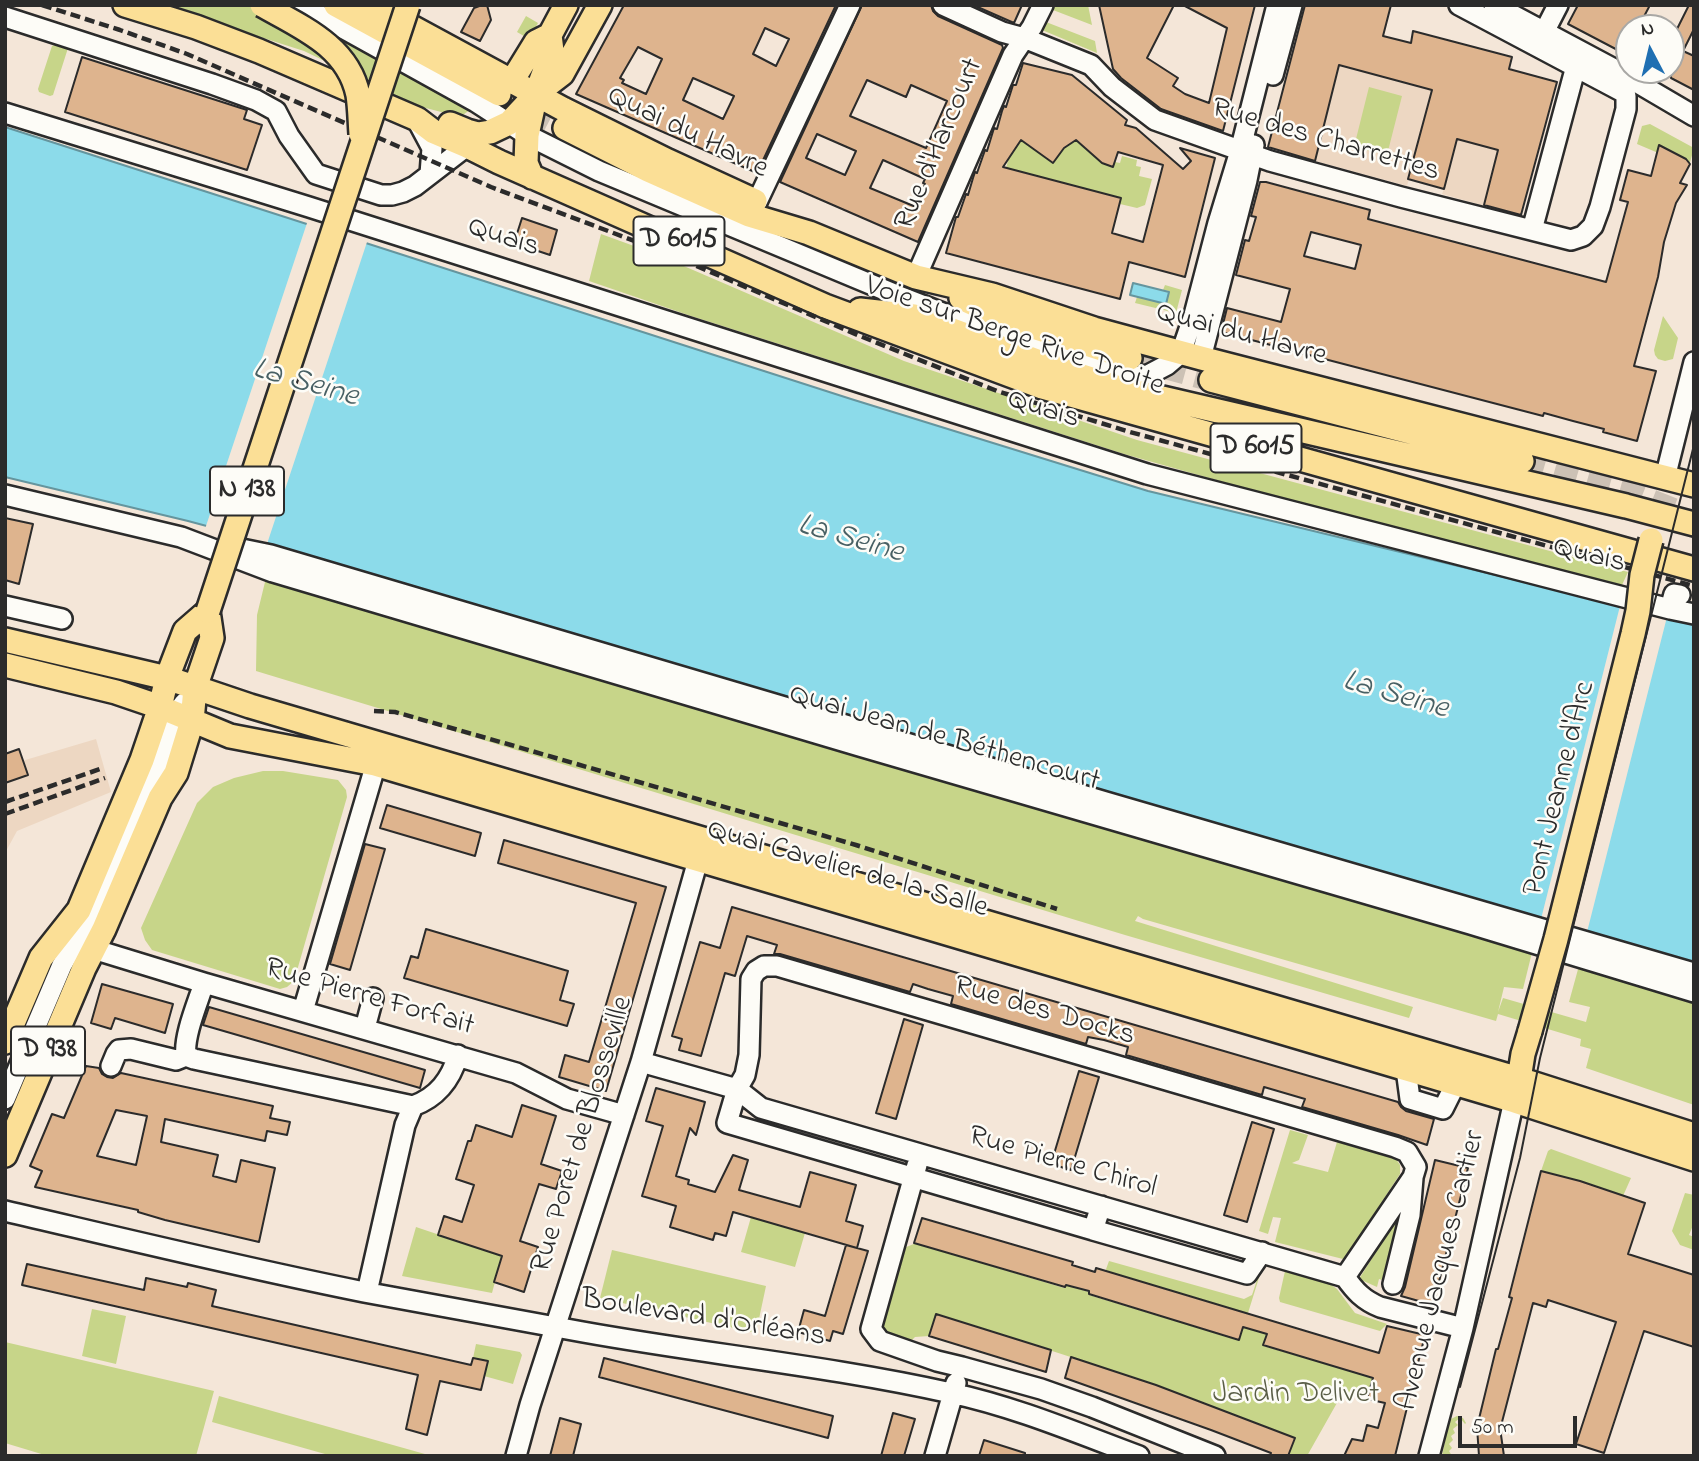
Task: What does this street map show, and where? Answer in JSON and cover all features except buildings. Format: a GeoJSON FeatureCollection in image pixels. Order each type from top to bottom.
{"type":"FeatureCollection","features":[{"type":"Feature","properties":{"kind":"main road"},"geometry":{"type":"LineString","coordinates":[[125,5],[196,27],[259,51],[417,119],[443,121],[478,134],[518,129]]}},
{"type":"Feature","properties":{"kind":"main road"},"geometry":{"type":"LineString","coordinates":[[262,5],[311,32],[332,48],[342,60],[358,95],[361,146]]}},
{"type":"Feature","properties":{"kind":"main road","name":"D 6015"},"geometry":{"type":"LineString","coordinates":[[336,5],[505,88],[536,94]]}},
{"type":"Feature","properties":{"kind":"main road","name":"D 6015"},"geometry":{"type":"LineString","coordinates":[[371,5],[505,88]]}},
{"type":"Feature","properties":{"kind":"main road","name":"N 138"},"geometry":{"type":"LineString","coordinates":[[176,714],[195,688],[212,638],[208,611],[408,5]]}},
{"type":"Feature","properties":{"kind":"main road"},"geometry":{"type":"LineString","coordinates":[[532,177],[518,129],[536,94],[552,51],[550,35],[566,5]]}},
{"type":"Feature","properties":{"kind":"main road"},"geometry":{"type":"LineString","coordinates":[[536,94],[562,74],[600,5]]}},
{"type":"Feature","properties":{"kind":"main road"},"geometry":{"type":"LineString","coordinates":[[505,88],[536,42],[550,35]]}},
{"type":"Feature","properties":{"kind":"main road","name":"Quai du Havre"},"geometry":{"type":"LineString","coordinates":[[536,94],[645,150],[757,202],[809,233]]}},
{"type":"Feature","properties":{"kind":"main road","name":"Voie sur Berge Rive Droite"},"geometry":{"type":"LineString","coordinates":[[417,119],[434,132],[499,162],[825,306],[1042,387],[1694,569]]}},
{"type":"Feature","properties":{"kind":"main road","name":"Quai du Havre"},"geometry":{"type":"LineString","coordinates":[[565,128],[648,170],[749,215],[809,233],[916,277],[992,295],[1094,329],[1665,478]]}},
{"type":"Feature","properties":{"kind":"main road","name":"D 6015"},"geometry":{"type":"LineString","coordinates":[[916,277],[1002,317],[1130,358]]}},
{"type":"Feature","properties":{"kind":"main road","name":"D 6015"},"geometry":{"type":"LineString","coordinates":[[825,306],[914,316],[1119,388],[1657,513],[1694,524]]}},
{"type":"Feature","properties":{"kind":"main road","name":"D 6015"},"geometry":{"type":"LineString","coordinates":[[1190,403],[1191,355]]}},
{"type":"Feature","properties":{"kind":"main road","name":"D 6015"},"geometry":{"type":"LineString","coordinates":[[1211,380],[1521,461]]}},
{"type":"Feature","properties":{"kind":"main road"},"geometry":{"type":"LineString","coordinates":[[1552,489],[1563,452]]}},
{"type":"Feature","properties":{"kind":"main road"},"geometry":{"type":"LineString","coordinates":[[1583,496],[1593,459]]}},
{"type":"Feature","properties":{"kind":"main road","name":"D 6015"},"geometry":{"type":"LineString","coordinates":[[1665,478],[1694,485]]}},
{"type":"Feature","properties":{"kind":"main road","name":"Pont Jeanne d'Arc"},"geometry":{"type":"LineString","coordinates":[[1517,1090],[1523,1054],[1556,939],[1622,678],[1665,478]]}},
{"type":"Feature","properties":{"kind":"main road"},"geometry":{"type":"LineString","coordinates":[[93,949],[160,798],[176,773],[176,714],[166,678],[185,631],[208,611]]}},
{"type":"Feature","properties":{"kind":"main road","name":"Quai Cavelier de la Salle"},"geometry":{"type":"LineString","coordinates":[[5,640],[166,678],[378,754],[698,860],[1406,1069],[1456,1083],[1517,1090]]}},
{"type":"Feature","properties":{"kind":"main road","name":"Quai Cavelier de la Salle"},"geometry":{"type":"LineString","coordinates":[[5,665],[108,690],[230,736],[378,754],[721,844],[1517,1090]]}},
{"type":"Feature","properties":{"kind":"main road","name":"D 938"},"geometry":{"type":"LineString","coordinates":[[5,1042],[41,958],[79,910],[142,760],[176,714]]}},
{"type":"Feature","properties":{"kind":"main road","name":"D 938"},"geometry":{"type":"LineString","coordinates":[[5,1155],[93,949]]}},
{"type":"Feature","properties":{"kind":"main road"},"geometry":{"type":"LineString","coordinates":[[1517,1090],[1694,1135]]}},
{"type":"Feature","properties":{"kind":"main road"},"geometry":{"type":"LineString","coordinates":[[1517,1090],[1694,1159]]}},
{"type":"Feature","properties":{"kind":"street"},"geometry":{"type":"LineString","coordinates":[[301,5],[464,95],[518,129],[607,174],[886,291],[1012,340],[1116,375],[1133,377],[1148,375],[1191,355],[1247,180],[1246,153],[1278,5]]}},
{"type":"Feature","properties":{"kind":"street"},"geometry":{"type":"LineString","coordinates":[[757,202],[850,5]]}},
{"type":"Feature","properties":{"kind":"street","name":"Rue des Charrettes"},"geometry":{"type":"LineString","coordinates":[[943,5],[1002,32],[1091,65],[1112,87],[1155,120],[1246,153],[1401,197],[1571,240],[1583,236],[1593,226],[1626,108],[1626,96],[1623,92],[1576,66]]}},
{"type":"Feature","properties":{"kind":"street","name":"Rue d'Harcourt"},"geometry":{"type":"LineString","coordinates":[[916,277],[1013,55],[1043,5]]}},
{"type":"Feature","properties":{"kind":"street"},"geometry":{"type":"LineString","coordinates":[[1246,153],[1292,5]]}},
{"type":"Feature","properties":{"kind":"street"},"geometry":{"type":"LineString","coordinates":[[1459,5],[1614,69],[1694,116]]}},
{"type":"Feature","properties":{"kind":"street"},"geometry":{"type":"LineString","coordinates":[[1494,5],[1576,66],[1532,230]]}},
{"type":"Feature","properties":{"kind":"street"},"geometry":{"type":"LineString","coordinates":[[1541,39],[1558,5]]}},
{"type":"Feature","properties":{"kind":"street"},"geometry":{"type":"LineString","coordinates":[[5,17],[212,83],[256,100],[276,111],[289,136],[316,174],[381,195],[392,195],[415,186],[467,146]]}},
{"type":"Feature","properties":{"kind":"street","name":"Quais"},"geometry":{"type":"LineString","coordinates":[[5,113],[1147,474],[1675,602],[1694,614]]}},
{"type":"Feature","properties":{"kind":"street"},"geometry":{"type":"LineString","coordinates":[[417,119],[432,148],[430,174]]}},
{"type":"Feature","properties":{"kind":"street"},"geometry":{"type":"LineString","coordinates":[[1665,478],[1694,362]]}},
{"type":"Feature","properties":{"kind":"street","name":"Quai Jean de Béthencourt"},"geometry":{"type":"LineString","coordinates":[[5,495],[181,537],[271,555],[1694,973]]}},
{"type":"Feature","properties":{"kind":"street","name":"Quai Jean de Béthencourt"},"geometry":{"type":"LineString","coordinates":[[181,537],[273,572],[1694,992]]}},
{"type":"Feature","properties":{"kind":"street"},"geometry":{"type":"LineString","coordinates":[[5,606],[62,620]]}},
{"type":"Feature","properties":{"kind":"street"},"geometry":{"type":"LineString","coordinates":[[5,1100],[62,965],[100,900],[176,714]]}},
{"type":"Feature","properties":{"kind":"street"},"geometry":{"type":"LineString","coordinates":[[303,1010],[378,754]]}},
{"type":"Feature","properties":{"kind":"street"},"geometry":{"type":"LineString","coordinates":[[698,860],[708,847],[721,844]]}},
{"type":"Feature","properties":{"kind":"street","name":"Rue Poret de Blosseville"},"geometry":{"type":"LineString","coordinates":[[516,1456],[641,1062],[698,860]]}},
{"type":"Feature","properties":{"kind":"street","name":"Rue Pierre Forfait"},"geometry":{"type":"LineString","coordinates":[[93,949],[522,1075],[567,1099],[624,1115]]}},
{"type":"Feature","properties":{"kind":"street","name":"Rue des Docks"},"geometry":{"type":"LineString","coordinates":[[737,1089],[745,1075],[749,1055],[751,979],[756,971],[764,966],[777,966],[1395,1147],[1407,1152],[1416,1167],[1410,1215],[1393,1284]]}},
{"type":"Feature","properties":{"kind":"street"},"geometry":{"type":"LineString","coordinates":[[186,1056],[188,1035],[204,983]]}},
{"type":"Feature","properties":{"kind":"street"},"geometry":{"type":"LineString","coordinates":[[365,1028],[373,998]]}},
{"type":"Feature","properties":{"kind":"street"},"geometry":{"type":"LineString","coordinates":[[111,1066],[119,1050],[131,1049],[176,1060],[186,1056],[413,1106],[425,1102],[448,1080],[458,1055]]}},
{"type":"Feature","properties":{"kind":"street","name":"Rue Pierre Chirol"},"geometry":{"type":"LineString","coordinates":[[641,1062],[737,1089],[761,1108],[1345,1277]]}},
{"type":"Feature","properties":{"kind":"street"},"geometry":{"type":"LineString","coordinates":[[737,1089],[727,1123],[1247,1274],[1262,1252]]}},
{"type":"Feature","properties":{"kind":"street","name":"Avenue Jacques Cartier"},"geometry":{"type":"LineString","coordinates":[[1429,1456],[1463,1328],[1517,1090]]}},
{"type":"Feature","properties":{"kind":"street"},"geometry":{"type":"LineString","coordinates":[[367,1292],[405,1125],[413,1106]]}},
{"type":"Feature","properties":{"kind":"street"},"geometry":{"type":"LineString","coordinates":[[920,1154],[871,1329],[880,1341],[937,1361],[1041,1389],[1214,1456]]}},
{"type":"Feature","properties":{"kind":"street"},"geometry":{"type":"LineString","coordinates":[[1413,1177],[1345,1277],[1356,1293],[1367,1302],[1463,1328]]}},
{"type":"Feature","properties":{"kind":"street"},"geometry":{"type":"LineString","coordinates":[[1093,1230],[1101,1206]]}},
{"type":"Feature","properties":{"kind":"street","name":"Boulevard d'Orléans"},"geometry":{"type":"LineString","coordinates":[[5,1211],[367,1292],[693,1351],[785,1363],[953,1393],[1041,1419],[1139,1456]]}},
{"type":"Feature","properties":{"kind":"street"},"geometry":{"type":"LineString","coordinates":[[935,1456],[962,1367]]}},
{"type":"Feature","properties":{"kind":"shaded area"},"geometry":{"type":"Polygon","coordinates":[[[1355,5],[1391,5],[1384,36],[1410,43],[1413,31],[1512,57],[1509,69],[1557,82],[1521,216],[1442,194],[1444,189],[1428,106],[1407,186],[1315,161],[1355,5]]]}},
{"type":"Feature","properties":{"kind":"shaded area"},"geometry":{"type":"Polygon","coordinates":[[[96,739],[111,792],[17,831],[5,853],[5,766],[96,739]]]}},
{"type":"Feature","properties":{"kind":"green space"},"geometry":{"type":"Polygon","coordinates":[[[160,5],[274,5],[375,53],[471,109],[463,115],[418,106],[304,51],[160,5]]]}},
{"type":"Feature","properties":{"kind":"green space"},"geometry":{"type":"Polygon","coordinates":[[[1055,5],[1088,5],[1092,25],[1053,10],[1055,5]]]}},
{"type":"Feature","properties":{"kind":"green space"},"geometry":{"type":"Polygon","coordinates":[[[526,16],[538,23],[529,39],[517,32],[526,16]]]}},
{"type":"Feature","properties":{"kind":"green space"},"geometry":{"type":"Polygon","coordinates":[[[1046,22],[1095,41],[1097,53],[1042,30],[1046,22]]]}},
{"type":"Feature","properties":{"kind":"green space"},"geometry":{"type":"Polygon","coordinates":[[[58,44],[68,48],[53,95],[50,96],[38,89],[52,46],[58,44]]]}},
{"type":"Feature","properties":{"kind":"green space"},"geometry":{"type":"Polygon","coordinates":[[[1369,87],[1402,96],[1387,155],[1354,147],[1369,87]]]}},
{"type":"Feature","properties":{"kind":"green space"},"geometry":{"type":"Polygon","coordinates":[[[1082,122],[1085,148],[1102,163],[1113,167],[1115,162],[1120,163],[1122,156],[1137,160],[1136,166],[1141,167],[1139,176],[1152,179],[1145,205],[1137,208],[1120,204],[1121,198],[1006,168],[1011,150],[1014,151],[1021,140],[1053,163],[1082,122]]]}},
{"type":"Feature","properties":{"kind":"green space"},"geometry":{"type":"Polygon","coordinates":[[[1650,124],[1694,148],[1689,166],[1637,144],[1642,126],[1650,124]]]}},
{"type":"Feature","properties":{"kind":"green space"},"geometry":{"type":"Polygon","coordinates":[[[601,234],[656,254],[904,361],[1137,440],[1628,572],[1622,585],[1280,498],[1124,454],[691,316],[589,281],[601,234]]]}},
{"type":"Feature","properties":{"kind":"green space"},"geometry":{"type":"Polygon","coordinates":[[[1165,285],[1182,290],[1176,313],[1135,303],[1137,297],[1166,304],[1169,291],[1163,290],[1165,285]]]}},
{"type":"Feature","properties":{"kind":"green space"},"geometry":{"type":"Polygon","coordinates":[[[1663,316],[1678,338],[1673,359],[1665,361],[1658,359],[1654,350],[1663,316]]]}},
{"type":"Feature","properties":{"kind":"green space"},"geometry":{"type":"Polygon","coordinates":[[[273,549],[1540,920],[1523,989],[1504,987],[1498,1012],[1503,998],[1586,1022],[1590,1007],[1569,1002],[1588,933],[1694,966],[1694,1105],[1586,1068],[1591,1049],[1580,1046],[1581,1039],[1498,1014],[1496,1021],[1138,916],[1135,921],[1413,1007],[1409,1018],[1125,935],[256,671],[257,615],[273,549]]]}},
{"type":"Feature","properties":{"kind":"green space"},"geometry":{"type":"Polygon","coordinates":[[[263,771],[283,771],[338,780],[346,790],[347,797],[294,981],[280,989],[152,950],[141,928],[197,803],[213,787],[234,778],[263,771]]]}},
{"type":"Feature","properties":{"kind":"green space"},"geometry":{"type":"Polygon","coordinates":[[[1290,1130],[1308,1135],[1299,1160],[1292,1163],[1328,1172],[1337,1142],[1396,1159],[1400,1165],[1400,1174],[1343,1259],[1275,1242],[1281,1218],[1273,1217],[1268,1234],[1259,1231],[1290,1130]]]}},
{"type":"Feature","properties":{"kind":"green space"},"geometry":{"type":"Polygon","coordinates":[[[1551,1149],[1631,1178],[1623,1196],[1541,1171],[1551,1149]]]}},
{"type":"Feature","properties":{"kind":"green space"},"geometry":{"type":"Polygon","coordinates":[[[1685,1193],[1694,1195],[1694,1223],[1689,1235],[1694,1237],[1694,1250],[1680,1245],[1672,1231],[1685,1193]]]}},
{"type":"Feature","properties":{"kind":"green space"},"geometry":{"type":"Polygon","coordinates":[[[1401,1214],[1385,1281],[1379,1279],[1377,1287],[1359,1279],[1399,1215],[1401,1214]]]}},
{"type":"Feature","properties":{"kind":"green space"},"geometry":{"type":"Polygon","coordinates":[[[751,1217],[805,1233],[795,1267],[741,1252],[751,1217]]]}},
{"type":"Feature","properties":{"kind":"green space"},"geometry":{"type":"Polygon","coordinates":[[[416,1227],[502,1256],[492,1293],[402,1276],[416,1227]]]}},
{"type":"Feature","properties":{"kind":"green space","name":"Jardin Delivet"},"geometry":{"type":"Polygon","coordinates":[[[916,1243],[1064,1288],[1066,1285],[1089,1292],[1089,1295],[1239,1340],[1243,1327],[1267,1334],[1264,1346],[1373,1378],[1367,1399],[1342,1394],[1307,1456],[1295,1456],[1289,1454],[1295,1438],[1280,1432],[1109,1370],[936,1314],[929,1336],[915,1337],[905,1347],[878,1340],[904,1248],[916,1243]]]}},
{"type":"Feature","properties":{"kind":"green space"},"geometry":{"type":"Polygon","coordinates":[[[612,1250],[766,1286],[756,1333],[600,1298],[612,1250]]]}},
{"type":"Feature","properties":{"kind":"green space"},"geometry":{"type":"Polygon","coordinates":[[[1109,1261],[1244,1299],[1252,1295],[1262,1268],[1246,1313],[1105,1272],[1109,1261]]]}},
{"type":"Feature","properties":{"kind":"green space"},"geometry":{"type":"Polygon","coordinates":[[[1288,1268],[1326,1281],[1337,1289],[1355,1313],[1387,1324],[1380,1331],[1280,1302],[1285,1271],[1288,1268]]]}},
{"type":"Feature","properties":{"kind":"green space"},"geometry":{"type":"Polygon","coordinates":[[[92,1309],[126,1316],[116,1364],[82,1356],[92,1309]]]}},
{"type":"Feature","properties":{"kind":"green space"},"geometry":{"type":"Polygon","coordinates":[[[5,1342],[214,1391],[196,1456],[48,1456],[5,1443],[5,1342]]]}},
{"type":"Feature","properties":{"kind":"green space"},"geometry":{"type":"Polygon","coordinates":[[[476,1344],[520,1352],[522,1355],[513,1384],[484,1376],[488,1361],[473,1358],[476,1344]]]}},
{"type":"Feature","properties":{"kind":"green space"},"geometry":{"type":"Polygon","coordinates":[[[219,1396],[432,1456],[332,1456],[212,1422],[219,1396]]]}},
{"type":"Feature","properties":{"kind":"green space"},"geometry":{"type":"Polygon","coordinates":[[[1457,1416],[1463,1418],[1466,1423],[1460,1418],[1455,1422],[1458,1425],[1453,1429],[1455,1433],[1449,1444],[1452,1456],[1442,1456],[1449,1420],[1457,1416]]]}},
{"type":"Feature","properties":{"kind":"water","name":"La Seine"},"geometry":{"type":"Polygon","coordinates":[[[5,127],[851,399],[1148,491],[1694,623],[1694,966],[229,532],[5,477],[5,127]]]}},
{"type":"Feature","properties":{"kind":"water"},"geometry":{"type":"Polygon","coordinates":[[[1133,283],[1169,292],[1166,304],[1130,295],[1133,283]]]}},
{"type":"Feature","properties":{"kind":"pier"},"geometry":{"type":"Polygon","coordinates":[[[308,220],[368,239],[266,547],[205,529],[308,220]]]}},
{"type":"Feature","properties":{"kind":"pier"},"geometry":{"type":"Polygon","coordinates":[[[1621,602],[1668,613],[1586,936],[1540,923],[1621,602]]]}},
{"type":"Feature","properties":{"kind":"tunnel"},"geometry":{"type":"LineString","coordinates":[[499,94],[565,128]]}},
{"type":"Feature","properties":{"kind":"tunnel"},"geometry":{"type":"LineString","coordinates":[[1130,358],[1211,380]]}},
{"type":"Feature","properties":{"kind":"tunnel"},"geometry":{"type":"LineString","coordinates":[[1522,461],[1624,490],[1682,513]]}},
{"type":"Feature","properties":{"kind":"tram line"},"geometry":{"type":"LineString","coordinates":[[1460,1387],[1520,1158],[1540,1058],[1694,445]]}},
{"type":"Feature","properties":{"kind":"railway"},"geometry":{"type":"LineString","coordinates":[[42,5],[187,54],[491,187],[664,252],[997,391],[1130,432],[1694,586]]}},
{"type":"Feature","properties":{"kind":"railway"},"geometry":{"type":"LineString","coordinates":[[374,711],[395,712],[856,845],[1057,909]]}},
{"type":"Feature","properties":{"kind":"railway"},"geometry":{"type":"LineString","coordinates":[[5,802],[103,768]]}},
{"type":"Feature","properties":{"kind":"railway"},"geometry":{"type":"LineString","coordinates":[[5,814],[105,778]]}}]}
